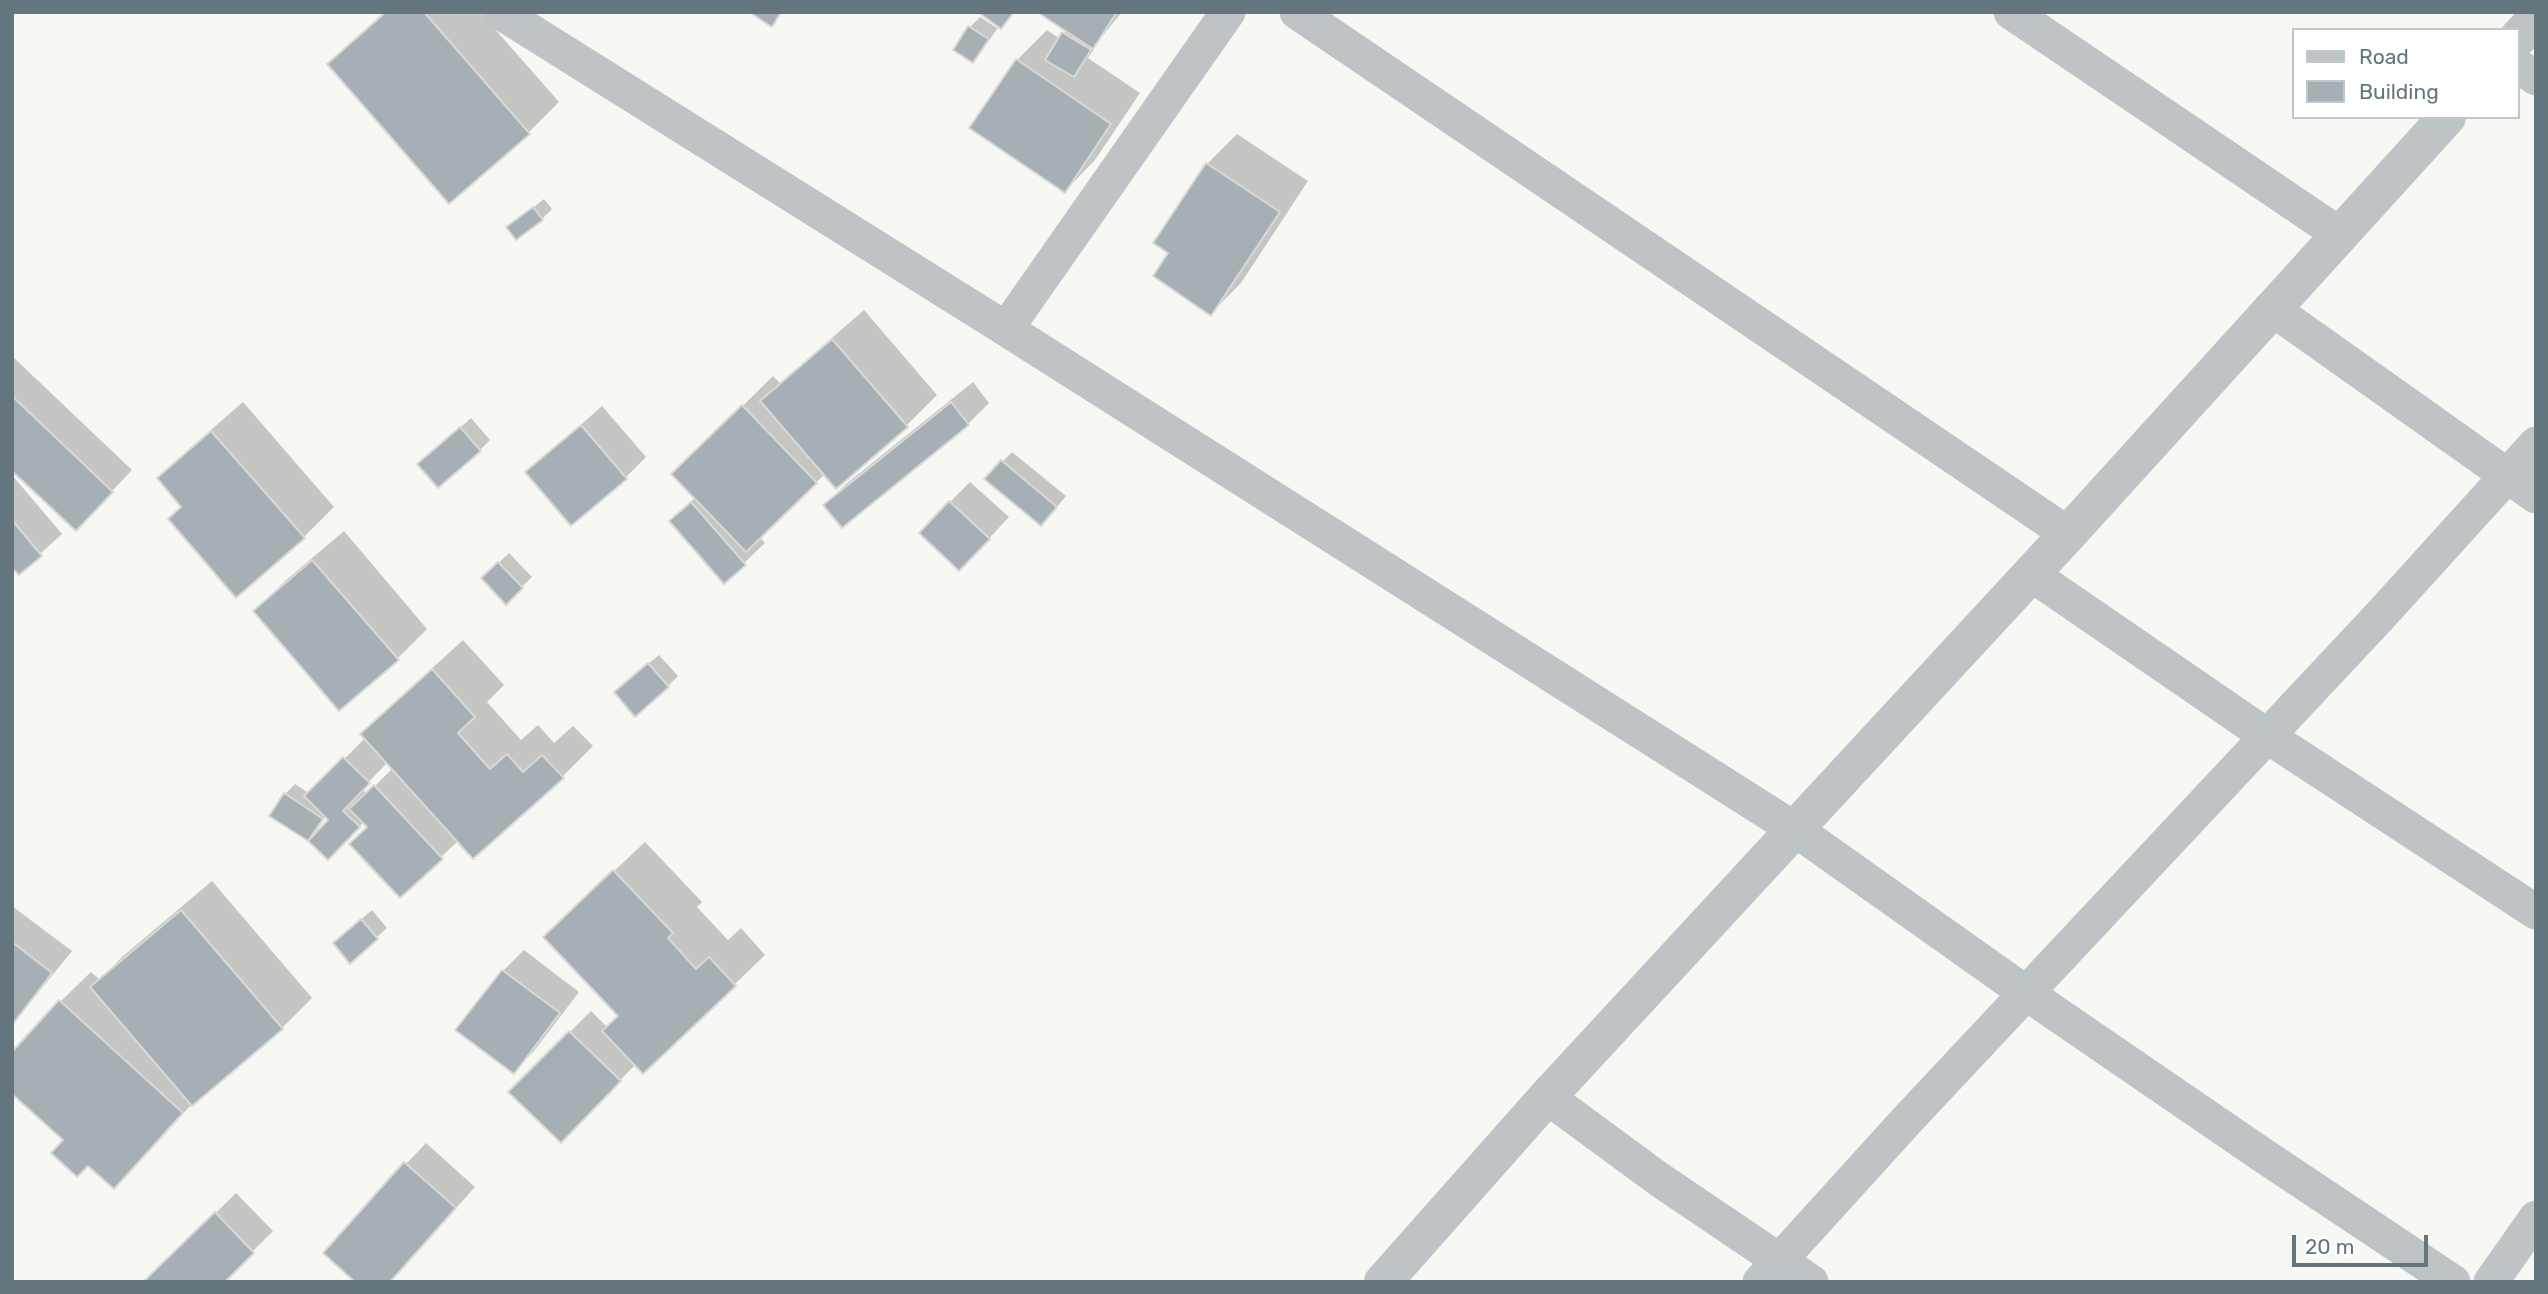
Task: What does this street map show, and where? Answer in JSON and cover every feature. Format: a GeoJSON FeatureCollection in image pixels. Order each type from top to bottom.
{"type":"FeatureCollection","features":[{"type":"Feature","properties":{"kind":"street"},"geometry":{"type":"LineString","coordinates":[[500,12],[1796,830],[2026,993],[2453,1282]]}},
{"type":"Feature","properties":{"kind":"street"},"geometry":{"type":"LineString","coordinates":[[1006,329],[1228,12]]}},
{"type":"Feature","properties":{"kind":"street"},"geometry":{"type":"LineString","coordinates":[[1297,12],[2068,534]]}},
{"type":"Feature","properties":{"kind":"street"},"geometry":{"type":"LineString","coordinates":[[2011,12],[2339,234]]}},
{"type":"Feature","properties":{"kind":"street"},"geometry":{"type":"LineString","coordinates":[[2520,36],[2536,19]]}},
{"type":"Feature","properties":{"kind":"street"},"geometry":{"type":"LineString","coordinates":[[2520,67],[2536,78]]}},
{"type":"Feature","properties":{"kind":"street"},"geometry":{"type":"LineString","coordinates":[[1383,1282],[1547,1097],[2068,534],[2445,119]]}},
{"type":"Feature","properties":{"kind":"street"},"geometry":{"type":"LineString","coordinates":[[2271,308],[2536,496]]}},
{"type":"Feature","properties":{"kind":"street"},"geometry":{"type":"LineString","coordinates":[[1769,1271],[2379,617],[2536,444]]}},
{"type":"Feature","properties":{"kind":"street"},"geometry":{"type":"LineString","coordinates":[[2031,574],[2267,736],[2536,912]]}},
{"type":"Feature","properties":{"kind":"street"},"geometry":{"type":"LineString","coordinates":[[1547,1097],[1660,1180],[1769,1271],[1811,1282]]}},
{"type":"Feature","properties":{"kind":"street"},"geometry":{"type":"LineString","coordinates":[[2491,1282],[2536,1218]]}},
{"type":"Feature","properties":{"kind":"building"},"geometry":{"type":"Polygon","coordinates":[[[386,12],[424,12],[530,134],[449,204],[327,64],[386,12]]]}},
{"type":"Feature","properties":{"kind":"building"},"geometry":{"type":"Polygon","coordinates":[[[749,12],[781,12],[772,27],[749,12]]]}},
{"type":"Feature","properties":{"kind":"building"},"geometry":{"type":"Polygon","coordinates":[[[978,12],[1014,12],[1001,29],[978,12]]]}},
{"type":"Feature","properties":{"kind":"building"},"geometry":{"type":"Polygon","coordinates":[[[1037,12],[1117,12],[1093,49],[1037,12]]]}},
{"type":"Feature","properties":{"kind":"building"},"geometry":{"type":"Polygon","coordinates":[[[968,26],[989,39],[973,63],[953,50],[968,26]]]}},
{"type":"Feature","properties":{"kind":"building"},"geometry":{"type":"Polygon","coordinates":[[[1062,32],[1091,50],[1074,77],[1045,60],[1062,32]]]}},
{"type":"Feature","properties":{"kind":"building"},"geometry":{"type":"Polygon","coordinates":[[[1016,59],[1111,124],[1065,193],[969,128],[1016,59]]]}},
{"type":"Feature","properties":{"kind":"building"},"geometry":{"type":"Polygon","coordinates":[[[1206,163],[1280,212],[1211,316],[1153,276],[1168,253],[1153,243],[1206,163]]]}},
{"type":"Feature","properties":{"kind":"building"},"geometry":{"type":"Polygon","coordinates":[[[533,207],[543,220],[516,240],[506,227],[533,207]]]}},
{"type":"Feature","properties":{"kind":"building"},"geometry":{"type":"Polygon","coordinates":[[[832,339],[908,427],[836,489],[760,401],[832,339]]]}},
{"type":"Feature","properties":{"kind":"building"},"geometry":{"type":"Polygon","coordinates":[[[12,396],[113,492],[76,531],[12,471],[12,396]]]}},
{"type":"Feature","properties":{"kind":"building"},"geometry":{"type":"Polygon","coordinates":[[[951,402],[969,425],[842,528],[823,505],[951,402]]]}},
{"type":"Feature","properties":{"kind":"building"},"geometry":{"type":"Polygon","coordinates":[[[742,405],[817,483],[746,552],[671,474],[742,405]]]}},
{"type":"Feature","properties":{"kind":"building"},"geometry":{"type":"Polygon","coordinates":[[[581,425],[627,479],[571,526],[525,472],[581,425]]]}},
{"type":"Feature","properties":{"kind":"building"},"geometry":{"type":"Polygon","coordinates":[[[460,427],[481,451],[438,488],[417,464],[460,427]]]}},
{"type":"Feature","properties":{"kind":"building"},"geometry":{"type":"Polygon","coordinates":[[[211,431],[305,538],[236,598],[168,519],[181,507],[157,478],[211,431]]]}},
{"type":"Feature","properties":{"kind":"building"},"geometry":{"type":"Polygon","coordinates":[[[1001,460],[1057,507],[1041,526],[984,479],[1001,460]]]}},
{"type":"Feature","properties":{"kind":"building"},"geometry":{"type":"Polygon","coordinates":[[[949,501],[990,539],[959,571],[919,533],[949,501]]]}},
{"type":"Feature","properties":{"kind":"building"},"geometry":{"type":"Polygon","coordinates":[[[691,502],[746,565],[724,584],[669,521],[691,502]]]}},
{"type":"Feature","properties":{"kind":"building"},"geometry":{"type":"Polygon","coordinates":[[[12,520],[42,556],[19,575],[12,568],[12,520]]]}},
{"type":"Feature","properties":{"kind":"building"},"geometry":{"type":"Polygon","coordinates":[[[312,560],[399,660],[339,711],[253,611],[312,560]]]}},
{"type":"Feature","properties":{"kind":"building"},"geometry":{"type":"Polygon","coordinates":[[[498,562],[523,588],[506,605],[481,578],[498,562]]]}},
{"type":"Feature","properties":{"kind":"building"},"geometry":{"type":"Polygon","coordinates":[[[648,663],[669,687],[635,717],[614,692],[648,663]]]}},
{"type":"Feature","properties":{"kind":"building"},"geometry":{"type":"Polygon","coordinates":[[[432,669],[475,717],[458,733],[490,769],[507,754],[523,772],[542,755],[564,778],[473,859],[360,734],[432,669]]]}},
{"type":"Feature","properties":{"kind":"building"},"geometry":{"type":"Polygon","coordinates":[[[343,757],[370,783],[343,811],[360,827],[328,860],[308,841],[328,820],[304,796],[343,757]]]}},
{"type":"Feature","properties":{"kind":"building"},"geometry":{"type":"Polygon","coordinates":[[[374,785],[443,859],[400,898],[349,844],[367,827],[349,809],[374,785]]]}},
{"type":"Feature","properties":{"kind":"building"},"geometry":{"type":"Polygon","coordinates":[[[284,793],[323,819],[308,841],[269,816],[284,793]]]}},
{"type":"Feature","properties":{"kind":"building"},"geometry":{"type":"Polygon","coordinates":[[[613,870],[673,933],[668,938],[696,969],[709,957],[736,986],[643,1074],[602,1031],[618,1016],[543,937],[613,870]]]}},
{"type":"Feature","properties":{"kind":"building"},"geometry":{"type":"Polygon","coordinates":[[[181,910],[283,1029],[192,1106],[90,987],[181,910]]]}},
{"type":"Feature","properties":{"kind":"building"},"geometry":{"type":"Polygon","coordinates":[[[361,919],[378,939],[350,964],[333,943],[361,919]]]}},
{"type":"Feature","properties":{"kind":"building"},"geometry":{"type":"Polygon","coordinates":[[[12,942],[52,973],[12,1025],[12,942]]]}},
{"type":"Feature","properties":{"kind":"building"},"geometry":{"type":"Polygon","coordinates":[[[502,970],[560,1013],[514,1074],[455,1030],[502,970]]]}},
{"type":"Feature","properties":{"kind":"building"},"geometry":{"type":"Polygon","coordinates":[[[59,1000],[183,1113],[114,1189],[88,1166],[77,1177],[51,1153],[63,1140],[12,1094],[12,1052],[59,1000]]]}},
{"type":"Feature","properties":{"kind":"building"},"geometry":{"type":"Polygon","coordinates":[[[569,1031],[621,1081],[561,1143],[508,1092],[569,1031]]]}},
{"type":"Feature","properties":{"kind":"building"},"geometry":{"type":"Polygon","coordinates":[[[404,1162],[456,1208],[390,1282],[355,1282],[323,1253],[404,1162]]]}},
{"type":"Feature","properties":{"kind":"building"},"geometry":{"type":"Polygon","coordinates":[[[215,1212],[254,1253],[225,1282],[143,1282],[215,1212]]]}}]}
